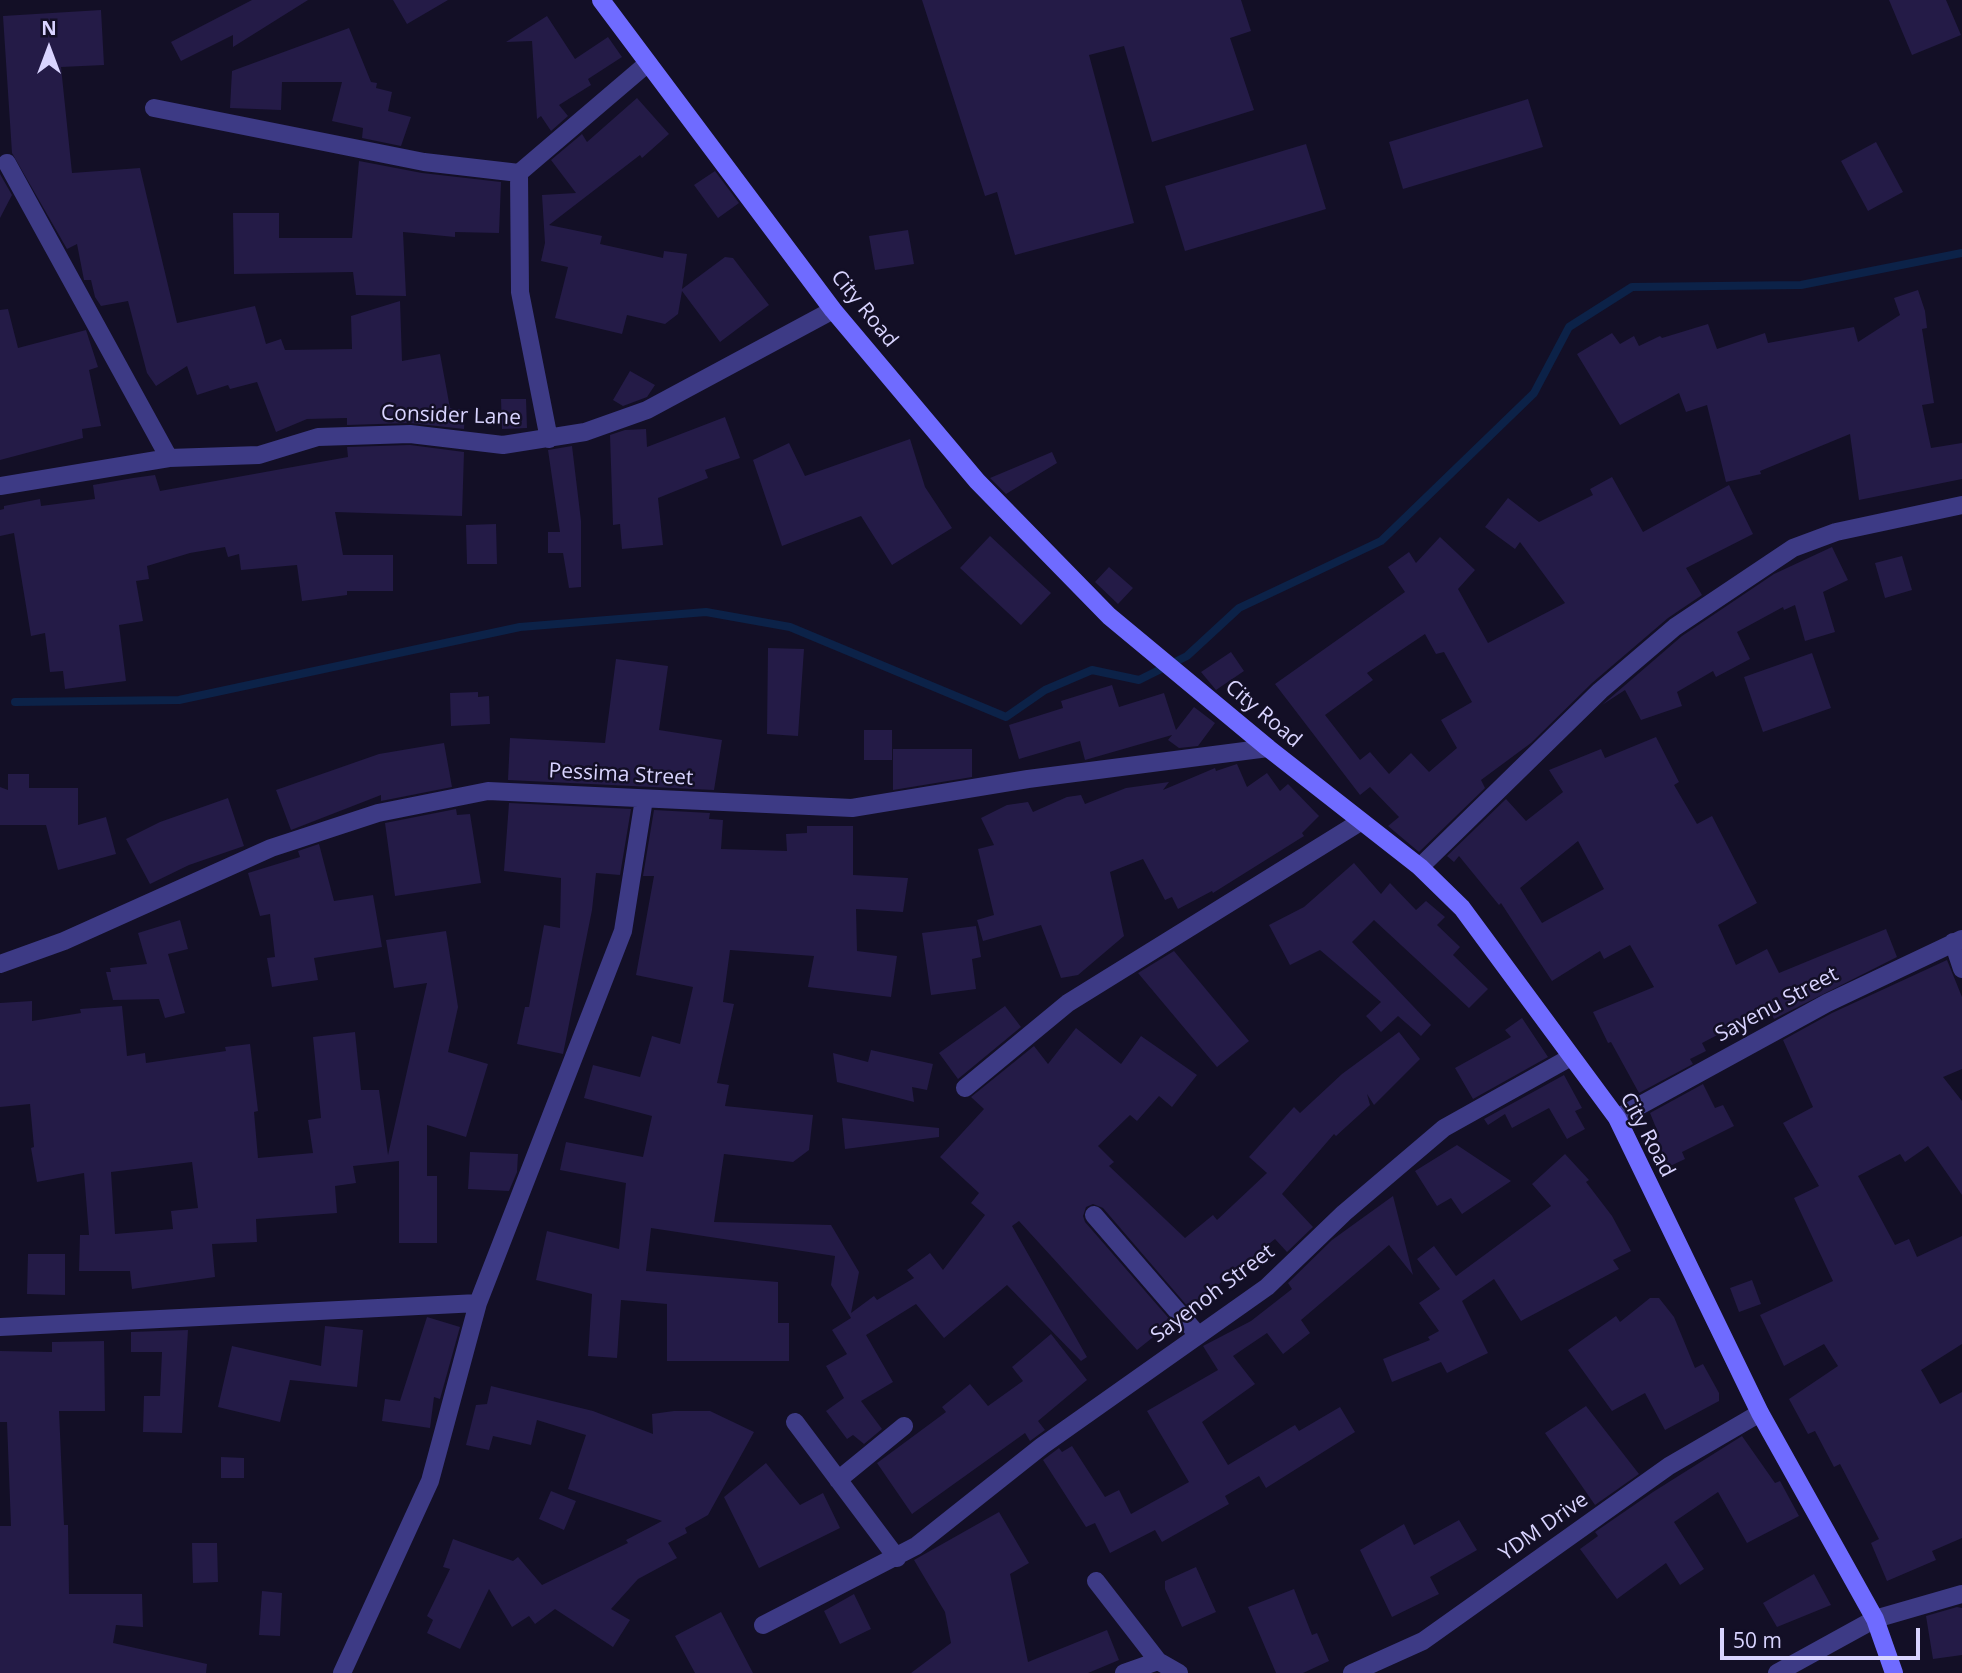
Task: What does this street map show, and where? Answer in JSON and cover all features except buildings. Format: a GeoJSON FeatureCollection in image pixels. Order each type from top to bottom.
{"type":"FeatureCollection","features":[{"type":"Feature","properties":{"kind":"main road","name":"City Road"},"geometry":{"type":"LineString","coordinates":[[601,0],[833,310],[977,481],[1109,616],[1268,748],[1420,867],[1462,908],[1617,1118],[1760,1413],[1875,1619],[1894,1673]]}},
{"type":"Feature","properties":{"kind":"street"},"geometry":{"type":"LineString","coordinates":[[154,108],[424,162],[519,173],[648,63]]}},
{"type":"Feature","properties":{"kind":"street"},"geometry":{"type":"LineString","coordinates":[[7,163],[169,458]]}},
{"type":"Feature","properties":{"kind":"street"},"geometry":{"type":"LineString","coordinates":[[519,173],[520,292],[549,439]]}},
{"type":"Feature","properties":{"kind":"street","name":"Consider Lane"},"geometry":{"type":"LineString","coordinates":[[0,486],[169,458],[259,455],[318,437],[410,434],[503,445],[585,432],[647,410],[833,310]]}},
{"type":"Feature","properties":{"kind":"street"},"geometry":{"type":"LineString","coordinates":[[1420,867],[1600,691],[1675,627],[1794,548],[1836,531],[1962,505]]}},
{"type":"Feature","properties":{"kind":"street","name":"Pessima Street"},"geometry":{"type":"LineString","coordinates":[[0,964],[64,941],[271,848],[378,813],[488,791],[852,808],[1028,779],[1268,748]]}},
{"type":"Feature","properties":{"kind":"street"},"geometry":{"type":"LineString","coordinates":[[342,1673],[430,1480],[478,1303],[623,931],[645,799]]}},
{"type":"Feature","properties":{"kind":"street"},"geometry":{"type":"LineString","coordinates":[[965,1088],[1068,1003],[1360,822]]}},
{"type":"Feature","properties":{"kind":"street"},"geometry":{"type":"LineString","coordinates":[[1958,941],[1962,969]]}},
{"type":"Feature","properties":{"kind":"street","name":"Sayenu Street"},"geometry":{"type":"LineString","coordinates":[[1617,1118],[1827,1003],[1958,941]]}},
{"type":"Feature","properties":{"kind":"street","name":"Sayenoh Street"},"geometry":{"type":"LineString","coordinates":[[764,1625],[916,1546],[1042,1446],[1267,1287],[1344,1213],[1444,1128],[1571,1056]]}},
{"type":"Feature","properties":{"kind":"street"},"geometry":{"type":"LineString","coordinates":[[1094,1215],[1198,1335]]}},
{"type":"Feature","properties":{"kind":"street"},"geometry":{"type":"LineString","coordinates":[[0,1327],[478,1303]]}},
{"type":"Feature","properties":{"kind":"street","name":"YDM Drive"},"geometry":{"type":"LineString","coordinates":[[1352,1673],[1423,1641],[1669,1466],[1760,1413]]}},
{"type":"Feature","properties":{"kind":"street"},"geometry":{"type":"LineString","coordinates":[[795,1422],[897,1558]]}},
{"type":"Feature","properties":{"kind":"street"},"geometry":{"type":"LineString","coordinates":[[838,1480],[904,1426]]}},
{"type":"Feature","properties":{"kind":"street"},"geometry":{"type":"LineString","coordinates":[[1096,1581],[1158,1661],[1179,1673]]}},
{"type":"Feature","properties":{"kind":"street"},"geometry":{"type":"LineString","coordinates":[[1777,1673],[1875,1619],[1962,1594]]}},
{"type":"Feature","properties":{"kind":"street"},"geometry":{"type":"LineString","coordinates":[[1124,1673],[1158,1661]]}},
{"type":"Feature","properties":{"kind":"waterway"},"geometry":{"type":"LineString","coordinates":[[15,702],[179,700],[520,627],[706,612],[790,627],[1006,717],[1045,690],[1092,670],[1139,680],[1187,656],[1239,608],[1381,541],[1534,393],[1569,327],[1632,287],[1801,285],[1962,253]]}}]}
